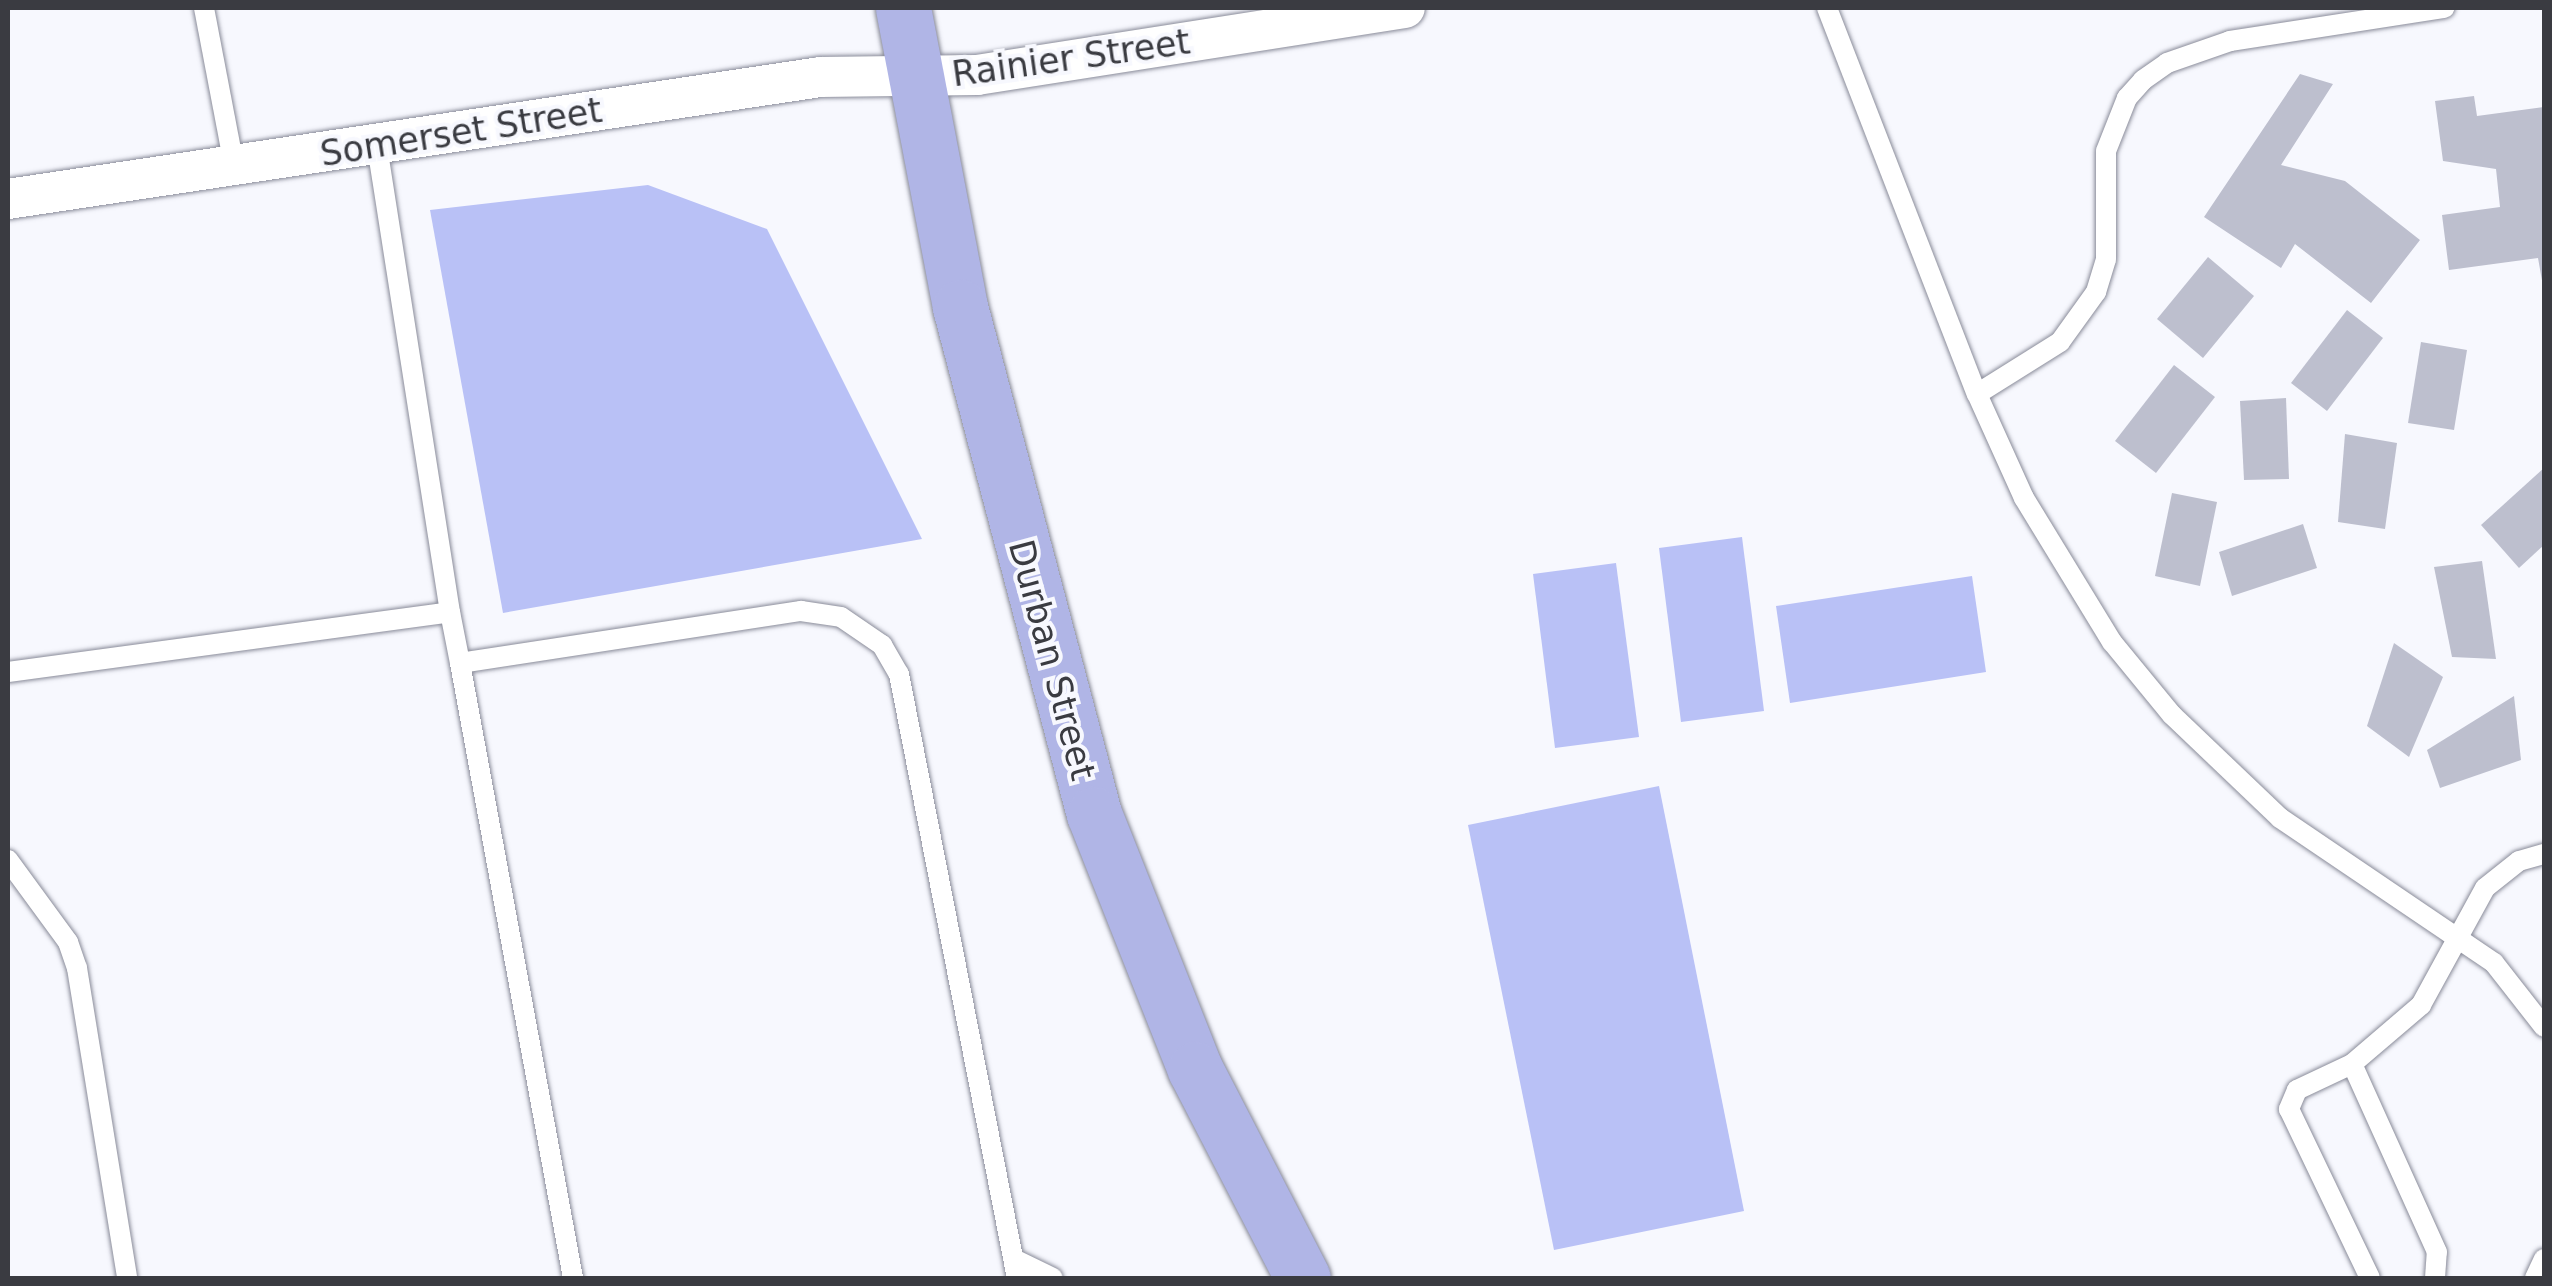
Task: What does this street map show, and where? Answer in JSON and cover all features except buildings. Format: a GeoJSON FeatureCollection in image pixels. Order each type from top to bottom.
{"type":"FeatureCollection","features":[{"type":"Feature","properties":{"kind":"main road","name":"Durban Street"},"geometry":{"type":"LineString","coordinates":[[903,8],[960,307],[1094,814],[1195,1069],[1304,1278]]}},
{"type":"Feature","properties":{"kind":"street","name":"Rainier Street"},"geometry":{"type":"LineString","coordinates":[[914,79],[978,75],[1405,8]]}},
{"type":"Feature","properties":{"kind":"street","name":"Somerset Street"},"geometry":{"type":"LineString","coordinates":[[8,200],[820,76],[914,79]]}},
{"type":"Feature","properties":{"kind":"lane"},"geometry":{"type":"LineString","coordinates":[[204,8],[234,166]]}},
{"type":"Feature","properties":{"kind":"lane"},"geometry":{"type":"LineString","coordinates":[[1826,8],[1977,394],[2061,565],[2172,715],[2280,818],[2514,981],[2544,1027]]}},
{"type":"Feature","properties":{"kind":"lane"},"geometry":{"type":"LineString","coordinates":[[1977,394],[2060,342],[2096,292],[2106,259],[2106,151],[2126,98],[2143,80],[2167,63],[2230,41],[2444,8]]}},
{"type":"Feature","properties":{"kind":"lane"},"geometry":{"type":"LineString","coordinates":[[378,146],[450,612],[573,1278]]}},
{"type":"Feature","properties":{"kind":"lane"},"geometry":{"type":"LineString","coordinates":[[8,672],[450,612]]}},
{"type":"Feature","properties":{"kind":"lane"},"geometry":{"type":"LineString","coordinates":[[460,663],[802,612],[842,618],[882,644],[898,674],[1015,1269],[1053,1278]]}},
{"type":"Feature","properties":{"kind":"lane"},"geometry":{"type":"LineString","coordinates":[[2370,1278],[2289,1109],[2298,1090],[2352,1064],[2405,1024],[2459,941],[2485,888],[2502,871],[2544,854]]}},
{"type":"Feature","properties":{"kind":"lane"},"geometry":{"type":"LineString","coordinates":[[8,860],[60,930],[77,968],[127,1278]]}},
{"type":"Feature","properties":{"kind":"lane"},"geometry":{"type":"LineString","coordinates":[[2352,1064],[2438,1252],[2436,1278]]}},
{"type":"Feature","properties":{"kind":"shaded area"},"geometry":{"type":"Polygon","coordinates":[[[648,185],[767,229],[922,539],[503,613],[430,210],[648,185]]]}},
{"type":"Feature","properties":{"kind":"shaded area"},"geometry":{"type":"Polygon","coordinates":[[[1742,537],[1764,711],[1681,722],[1659,548],[1742,537]]]}},
{"type":"Feature","properties":{"kind":"shaded area"},"geometry":{"type":"Polygon","coordinates":[[[1616,563],[1639,737],[1555,748],[1533,574],[1616,563]]]}},
{"type":"Feature","properties":{"kind":"shaded area"},"geometry":{"type":"Polygon","coordinates":[[[1972,576],[1986,672],[1790,703],[1776,606],[1972,576]]]}},
{"type":"Feature","properties":{"kind":"shaded area"},"geometry":{"type":"Polygon","coordinates":[[[1659,786],[1744,1211],[1554,1250],[1468,825],[1659,786]]]}}]}
